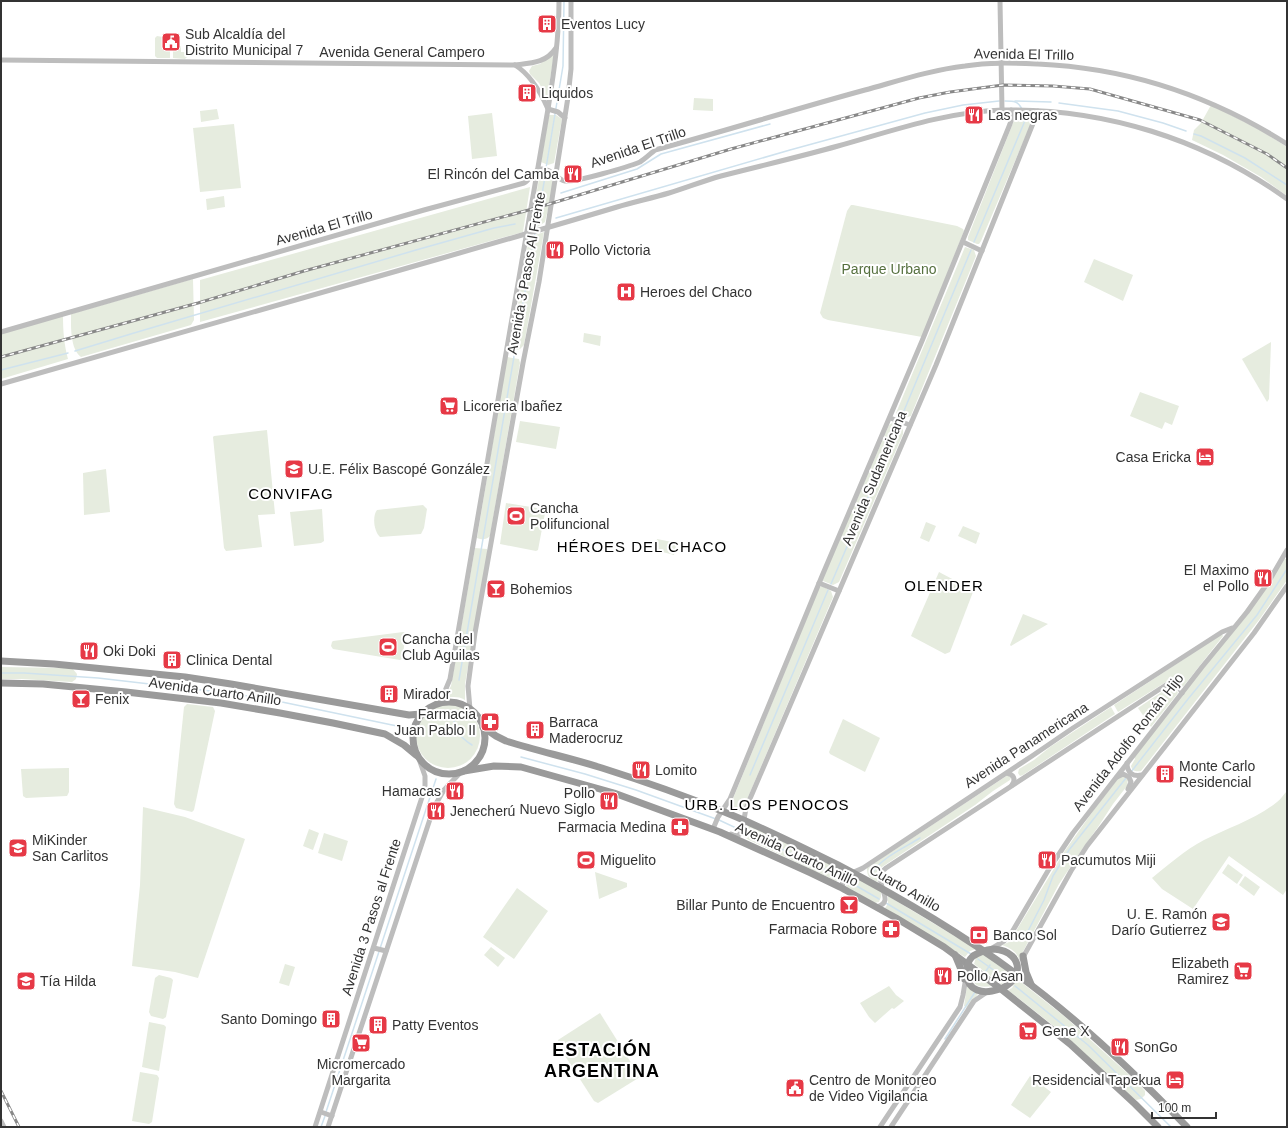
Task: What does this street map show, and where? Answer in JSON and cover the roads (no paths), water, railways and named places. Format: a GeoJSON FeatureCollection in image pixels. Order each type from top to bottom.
{"type":"FeatureCollection","features":[{"type":"Feature","properties":{"kind":"highway","name":"Avenida Cuarto Anillo"},"geometry":{"type":"LineString","coordinates":[[1,661],[54,664],[184,677],[409,715],[421,714]]}},
{"type":"Feature","properties":{"kind":"highway","name":"Avenida Cuarto Anillo"},"geometry":{"type":"LineString","coordinates":[[1,683],[43,684],[126,692],[221,703],[278,712],[385,734],[404,745],[418,757]]}},
{"type":"Feature","properties":{"kind":"highway"},"geometry":{"type":"LineString","coordinates":[[446,701],[461,703],[470,709],[478,717],[483,727],[485,742],[482,752],[473,765],[462,772],[448,774],[437,773],[427,767],[418,757],[413,746],[412,735],[416,722],[421,714],[428,708],[446,701]]}},
{"type":"Feature","properties":{"kind":"highway","name":"Cuarto Anillo"},"geometry":{"type":"LineString","coordinates":[[483,727],[506,741],[643,782],[720,814],[744,820],[782,836],[883,889],[987,950],[1017,971],[1033,987],[1074,1020],[1153,1092],[1187,1127]]}},
{"type":"Feature","properties":{"kind":"highway","name":"Avenida Cuarto Anillo"},"geometry":{"type":"LineString","coordinates":[[462,772],[494,766],[521,767],[614,793],[716,829],[811,873],[876,907],[955,955],[967,967]]}},
{"type":"Feature","properties":{"kind":"highway"},"geometry":{"type":"LineString","coordinates":[[987,950],[1000,950],[1010,954],[1015,960],[1017,971],[1012,983],[1001,989],[987,992],[979,991],[970,986],[967,978],[967,967],[974,956],[987,950]]}},
{"type":"Feature","properties":{"kind":"highway"},"geometry":{"type":"LineString","coordinates":[[955,955],[961,969],[965,986]]}},
{"type":"Feature","properties":{"kind":"highway"},"geometry":{"type":"LineString","coordinates":[[1023,956],[1026,972],[1033,987]]}},
{"type":"Feature","properties":{"kind":"highway"},"geometry":{"type":"LineString","coordinates":[[967,967],[1001,989],[1070,1044],[1158,1127]]}},
{"type":"Feature","properties":{"kind":"main road","name":"Avenida 3 Pasos Al Frente"},"geometry":{"type":"LineString","coordinates":[[436,704],[446,690],[450,679],[524,248],[528,234],[539,170],[553,111],[560,1]]}},
{"type":"Feature","properties":{"kind":"main road","name":"Avenida 3 Pasos Al Frente"},"geometry":{"type":"LineString","coordinates":[[470,709],[468,686],[475,636],[524,356],[539,282],[565,118],[571,69],[571,1]]}},
{"type":"Feature","properties":{"kind":"main road"},"geometry":{"type":"LineString","coordinates":[[1000,1],[1002,110]]}},
{"type":"Feature","properties":{"kind":"main road","name":"Avenida General Campero"},"geometry":{"type":"LineString","coordinates":[[1,60],[515,65],[539,62],[553,52],[558,45]]}},
{"type":"Feature","properties":{"kind":"main road","name":"Avenida El Trillo"},"geometry":{"type":"LineString","coordinates":[[1,332],[424,210],[524,183],[539,170],[552,171],[561,180],[568,181],[605,173],[641,162],[655,150],[798,108],[937,71],[965,66],[1001,63],[1062,65],[1094,68],[1125,74],[1155,82],[1208,101],[1262,128],[1287,144]]}},
{"type":"Feature","properties":{"kind":"main road"},"geometry":{"type":"LineString","coordinates":[[515,65],[521,68],[536,86],[553,111],[565,118]]}},
{"type":"Feature","properties":{"kind":"main road"},"geometry":{"type":"LineString","coordinates":[[1,384],[528,234],[718,177],[840,146],[918,123],[969,113],[1002,110],[1038,111],[1072,114],[1145,128],[1218,156],[1247,172],[1287,199]]}},
{"type":"Feature","properties":{"kind":"main road","name":"Avenida Sudamericana"},"geometry":{"type":"LineString","coordinates":[[1011,110],[1012,118],[1010,124],[963,242],[728,803],[720,814],[716,829],[736,836],[740,834],[746,808],[936,365],[1038,111]]}},
{"type":"Feature","properties":{"kind":"main road"},"geometry":{"type":"LineString","coordinates":[[514,238],[518,240],[524,248]]}},
{"type":"Feature","properties":{"kind":"main road"},"geometry":{"type":"LineString","coordinates":[[963,242],[982,251]]}},
{"type":"Feature","properties":{"kind":"main road"},"geometry":{"type":"LineString","coordinates":[[890,418],[910,425]]}},
{"type":"Feature","properties":{"kind":"main road","name":"Avenida Adolfo Román Hijo"},"geometry":{"type":"LineString","coordinates":[[987,950],[1004,942],[1012,932],[1049,869],[1073,832],[1247,612],[1284,559],[1287,550]]}},
{"type":"Feature","properties":{"kind":"main road"},"geometry":{"type":"LineString","coordinates":[[819,583],[839,591]]}},
{"type":"Feature","properties":{"kind":"main road"},"geometry":{"type":"LineString","coordinates":[[1017,971],[1023,956],[1071,871],[1087,846],[1141,775],[1254,633],[1287,586]]}},
{"type":"Feature","properties":{"kind":"main road","name":"Avenida Panamericana"},"geometry":{"type":"LineString","coordinates":[[844,890],[842,884],[844,878],[848,874],[853,873],[1222,632],[1233,628]]}},
{"type":"Feature","properties":{"kind":"main road","name":"Avenida Panamericana"},"geometry":{"type":"LineString","coordinates":[[876,907],[885,902],[886,896],[880,877],[883,869],[1166,685],[1176,685],[1182,693]]}},
{"type":"Feature","properties":{"kind":"main road","name":"Avenida 3 Pasos al Frente"},"geometry":{"type":"LineString","coordinates":[[328,1127],[327,1114],[425,788],[425,776],[418,757]]}},
{"type":"Feature","properties":{"kind":"main road"},"geometry":{"type":"LineString","coordinates":[[1127,764],[1131,774],[1141,775]]}},
{"type":"Feature","properties":{"kind":"main road"},"geometry":{"type":"LineString","coordinates":[[1016,767],[1014,771],[1015,775],[1022,779]]}},
{"type":"Feature","properties":{"kind":"main road","name":"Avenida 3 Pasos al Frente"},"geometry":{"type":"LineString","coordinates":[[315,1127],[327,1114],[434,807],[444,790],[462,772]]}},
{"type":"Feature","properties":{"kind":"main road"},"geometry":{"type":"LineString","coordinates":[[1007,773],[1014,777],[1014,782],[1012,785]]}},
{"type":"Feature","properties":{"kind":"main road"},"geometry":{"type":"LineString","coordinates":[[1113,813],[1115,806],[1131,785],[1129,777],[1125,774],[1118,776]]}},
{"type":"Feature","properties":{"kind":"main road"},"geometry":{"type":"LineString","coordinates":[[376,948],[385,951]]}},
{"type":"Feature","properties":{"kind":"main road"},"geometry":{"type":"LineString","coordinates":[[880,1127],[960,1007],[965,986],[967,967]]}},
{"type":"Feature","properties":{"kind":"main road"},"geometry":{"type":"LineString","coordinates":[[891,1127],[974,1001],[987,992]]}},
{"type":"Feature","properties":{"kind":"main road"},"geometry":{"type":"LineString","coordinates":[[937,1041],[944,1046]]}},
{"type":"Feature","properties":{"kind":"main road"},"geometry":{"type":"LineString","coordinates":[[1,1122],[4,1127]]}},
{"type":"Feature","properties":{"kind":"waterway"},"geometry":{"type":"LineString","coordinates":[[546,168],[563,66],[564,1]]}},
{"type":"Feature","properties":{"kind":"waterway"},"geometry":{"type":"LineString","coordinates":[[556,218],[790,150],[925,113],[963,105],[999,101]]}},
{"type":"Feature","properties":{"kind":"waterway"},"geometry":{"type":"LineString","coordinates":[[1005,101],[1015,102],[1019,104],[1022,109]]}},
{"type":"Feature","properties":{"kind":"waterway"},"geometry":{"type":"LineString","coordinates":[[1015,101],[1051,102]]}},
{"type":"Feature","properties":{"kind":"waterway"},"geometry":{"type":"LineString","coordinates":[[1059,103],[1118,111],[1186,131]]}},
{"type":"Feature","properties":{"kind":"waterway"},"geometry":{"type":"LineString","coordinates":[[974,242],[1024,123],[1024,113]]}},
{"type":"Feature","properties":{"kind":"waterway"},"geometry":{"type":"LineString","coordinates":[[561,193],[637,169],[661,154],[770,124]]}},
{"type":"Feature","properties":{"kind":"waterway"},"geometry":{"type":"LineString","coordinates":[[1194,134],[1245,158],[1287,185]]}},
{"type":"Feature","properties":{"kind":"waterway"},"geometry":{"type":"LineString","coordinates":[[536,229],[546,171]]}},
{"type":"Feature","properties":{"kind":"waterway"},"geometry":{"type":"LineString","coordinates":[[75,351],[416,250],[494,228],[515,224]]}},
{"type":"Feature","properties":{"kind":"waterway"},"geometry":{"type":"LineString","coordinates":[[459,680],[535,233]]}},
{"type":"Feature","properties":{"kind":"waterway"},"geometry":{"type":"LineString","coordinates":[[901,418],[971,250]]}},
{"type":"Feature","properties":{"kind":"waterway"},"geometry":{"type":"LineString","coordinates":[[1,370],[68,353]]}},
{"type":"Feature","properties":{"kind":"waterway"},"geometry":{"type":"LineString","coordinates":[[831,584],[899,425]]}},
{"type":"Feature","properties":{"kind":"waterway"},"geometry":{"type":"LineString","coordinates":[[1131,772],[1188,699],[1257,615],[1287,569]]}},
{"type":"Feature","properties":{"kind":"waterway"},"geometry":{"type":"LineString","coordinates":[[750,775],[828,590]]}},
{"type":"Feature","properties":{"kind":"waterway"},"geometry":{"type":"LineString","coordinates":[[1,673],[98,678],[236,694],[397,726]]}},
{"type":"Feature","properties":{"kind":"waterway"},"geometry":{"type":"LineString","coordinates":[[453,715],[458,733],[472,745]]}},
{"type":"Feature","properties":{"kind":"waterway"},"geometry":{"type":"LineString","coordinates":[[521,757],[585,774],[636,790],[716,819]]}},
{"type":"Feature","properties":{"kind":"waterway"},"geometry":{"type":"LineString","coordinates":[[1027,933],[1044,900],[1053,876],[1069,850],[1126,778]]}},
{"type":"Feature","properties":{"kind":"waterway"},"geometry":{"type":"LineString","coordinates":[[326,1112],[436,779]]}},
{"type":"Feature","properties":{"kind":"waterway"},"geometry":{"type":"LineString","coordinates":[[719,820],[841,877]]}},
{"type":"Feature","properties":{"kind":"waterway"},"geometry":{"type":"LineString","coordinates":[[871,875],[886,858],[920,838]]}},
{"type":"Feature","properties":{"kind":"waterway"},"geometry":{"type":"LineString","coordinates":[[848,881],[879,899]]}},
{"type":"Feature","properties":{"kind":"waterway"},"geometry":{"type":"LineString","coordinates":[[886,903],[971,954]]}},
{"type":"Feature","properties":{"kind":"waterway"},"geometry":{"type":"LineString","coordinates":[[978,959],[1009,981]]}},
{"type":"Feature","properties":{"kind":"waterway"},"geometry":{"type":"LineString","coordinates":[[986,971],[990,965]]}},
{"type":"Feature","properties":{"kind":"waterway"},"geometry":{"type":"LineString","coordinates":[[1015,986],[1088,1045],[1171,1127]]}},
{"type":"Feature","properties":{"kind":"waterway"},"geometry":{"type":"LineString","coordinates":[[945,1039],[975,992]]}},
{"type":"Feature","properties":{"kind":"waterway"},"geometry":{"type":"LineString","coordinates":[[321,1127],[325,1116]]}},
{"type":"Feature","properties":{"kind":"railway"},"geometry":{"type":"LineString","coordinates":[[1,357],[198,303],[304,271],[536,208],[731,149],[919,98],[950,92],[1003,85],[1053,86],[1090,89],[1200,120],[1267,154],[1287,168]]}},
{"type":"Feature","properties":{"kind":"railway"},"geometry":{"type":"LineString","coordinates":[[1,1091],[19,1127]]}},
{"type":"Feature","properties":{"kind":"place","name":"Eventos Lucy"},"geometry":{"type":"Point","coordinates":[547,24]}},
{"type":"Feature","properties":{"kind":"place","name":"Sub Alcaldía del Distrito Municipal 7"},"geometry":{"type":"Point","coordinates":[171,42]}},
{"type":"Feature","properties":{"kind":"place","name":"Liquidos"},"geometry":{"type":"Point","coordinates":[527,93]}},
{"type":"Feature","properties":{"kind":"place","name":"Las negras"},"geometry":{"type":"Point","coordinates":[974,115]}},
{"type":"Feature","properties":{"kind":"place","name":"El Rincón del Camba"},"geometry":{"type":"Point","coordinates":[573,174]}},
{"type":"Feature","properties":{"kind":"place","name":"Pollo Victoria"},"geometry":{"type":"Point","coordinates":[555,250]}},
{"type":"Feature","properties":{"kind":"place","name":"Heroes del Chaco"},"geometry":{"type":"Point","coordinates":[626,292]}},
{"type":"Feature","properties":{"kind":"place","name":"Licoreria Ibañez"},"geometry":{"type":"Point","coordinates":[449,406]}},
{"type":"Feature","properties":{"kind":"place","name":"Casa Ericka"},"geometry":{"type":"Point","coordinates":[1205,457]}},
{"type":"Feature","properties":{"kind":"place","name":"U.E. Félix Bascopé González"},"geometry":{"type":"Point","coordinates":[294,469]}},
{"type":"Feature","properties":{"kind":"place","name":"Cancha Polifuncional"},"geometry":{"type":"Point","coordinates":[516,516]}},
{"type":"Feature","properties":{"kind":"place","name":"El Maximo el Pollo"},"geometry":{"type":"Point","coordinates":[1263,578]}},
{"type":"Feature","properties":{"kind":"place","name":"Bohemios"},"geometry":{"type":"Point","coordinates":[496,589]}},
{"type":"Feature","properties":{"kind":"place","name":"Cancha del Club Aguilas"},"geometry":{"type":"Point","coordinates":[388,647]}},
{"type":"Feature","properties":{"kind":"place","name":"Oki Doki"},"geometry":{"type":"Point","coordinates":[89,651]}},
{"type":"Feature","properties":{"kind":"place","name":"Clinica Dental"},"geometry":{"type":"Point","coordinates":[172,660]}},
{"type":"Feature","properties":{"kind":"place","name":"Mirador"},"geometry":{"type":"Point","coordinates":[389,694]}},
{"type":"Feature","properties":{"kind":"place","name":"Fenix"},"geometry":{"type":"Point","coordinates":[81,699]}},
{"type":"Feature","properties":{"kind":"place","name":"Farmacia Juan Pablo II"},"geometry":{"type":"Point","coordinates":[490,722]}},
{"type":"Feature","properties":{"kind":"place","name":"Barraca Maderocruz"},"geometry":{"type":"Point","coordinates":[535,730]}},
{"type":"Feature","properties":{"kind":"place","name":"Lomito"},"geometry":{"type":"Point","coordinates":[641,770]}},
{"type":"Feature","properties":{"kind":"place","name":"Monte Carlo Residencial"},"geometry":{"type":"Point","coordinates":[1165,774]}},
{"type":"Feature","properties":{"kind":"place","name":"Hamacas"},"geometry":{"type":"Point","coordinates":[455,791]}},
{"type":"Feature","properties":{"kind":"place","name":"Pollo Nuevo Siglo"},"geometry":{"type":"Point","coordinates":[609,801]}},
{"type":"Feature","properties":{"kind":"place","name":"Jenecherú"},"geometry":{"type":"Point","coordinates":[436,811]}},
{"type":"Feature","properties":{"kind":"place","name":"Farmacia Medina"},"geometry":{"type":"Point","coordinates":[680,827]}},
{"type":"Feature","properties":{"kind":"place","name":"MiKinder San Carlitos"},"geometry":{"type":"Point","coordinates":[18,848]}},
{"type":"Feature","properties":{"kind":"place","name":"Miguelito"},"geometry":{"type":"Point","coordinates":[586,860]}},
{"type":"Feature","properties":{"kind":"place","name":"Pacumutos Miji"},"geometry":{"type":"Point","coordinates":[1047,860]}},
{"type":"Feature","properties":{"kind":"place","name":"Billar Punto de Encuentro"},"geometry":{"type":"Point","coordinates":[849,905]}},
{"type":"Feature","properties":{"kind":"place","name":"U. E. Ramón Darío Gutierrez"},"geometry":{"type":"Point","coordinates":[1221,922]}},
{"type":"Feature","properties":{"kind":"place","name":"Farmacia Robore"},"geometry":{"type":"Point","coordinates":[891,929]}},
{"type":"Feature","properties":{"kind":"place","name":"Banco Sol"},"geometry":{"type":"Point","coordinates":[979,935]}},
{"type":"Feature","properties":{"kind":"place","name":"Elizabeth Ramirez"},"geometry":{"type":"Point","coordinates":[1243,971]}},
{"type":"Feature","properties":{"kind":"place","name":"Pollo Asan"},"geometry":{"type":"Point","coordinates":[943,976]}},
{"type":"Feature","properties":{"kind":"place","name":"Tía Hilda"},"geometry":{"type":"Point","coordinates":[26,981]}},
{"type":"Feature","properties":{"kind":"place","name":"Santo Domingo"},"geometry":{"type":"Point","coordinates":[331,1019]}},
{"type":"Feature","properties":{"kind":"place","name":"Patty Eventos"},"geometry":{"type":"Point","coordinates":[378,1025]}},
{"type":"Feature","properties":{"kind":"place","name":"Gene X"},"geometry":{"type":"Point","coordinates":[1028,1031]}},
{"type":"Feature","properties":{"kind":"place","name":"Micromercado Margarita"},"geometry":{"type":"Point","coordinates":[361,1043]}},
{"type":"Feature","properties":{"kind":"place","name":"SonGo"},"geometry":{"type":"Point","coordinates":[1120,1047]}},
{"type":"Feature","properties":{"kind":"place","name":"Residencial Tapekua"},"geometry":{"type":"Point","coordinates":[1175,1080]}},
{"type":"Feature","properties":{"kind":"place","name":"Centro de Monitoreo de Video Vigilancia"},"geometry":{"type":"Point","coordinates":[795,1088]}},
{"type":"Feature","properties":{"kind":"district","name":"CONVIFAG"},"geometry":{"type":"Point","coordinates":[291,493]}},
{"type":"Feature","properties":{"kind":"district","name":"HÉROES DEL CHACO"},"geometry":{"type":"Point","coordinates":[642,546]}},
{"type":"Feature","properties":{"kind":"district","name":"OLENDER"},"geometry":{"type":"Point","coordinates":[944,585]}},
{"type":"Feature","properties":{"kind":"district","name":"URB. LOS PENOCOS"},"geometry":{"type":"Point","coordinates":[767,804]}},
{"type":"Feature","properties":{"kind":"district","name":"ESTACIÓN ARGENTINA"},"geometry":{"type":"Point","coordinates":[602,1060]}},
{"type":"Feature","properties":{"kind":"park label","name":"Parque Urbano"},"geometry":{"type":"Point","coordinates":[889,269]}}]}
